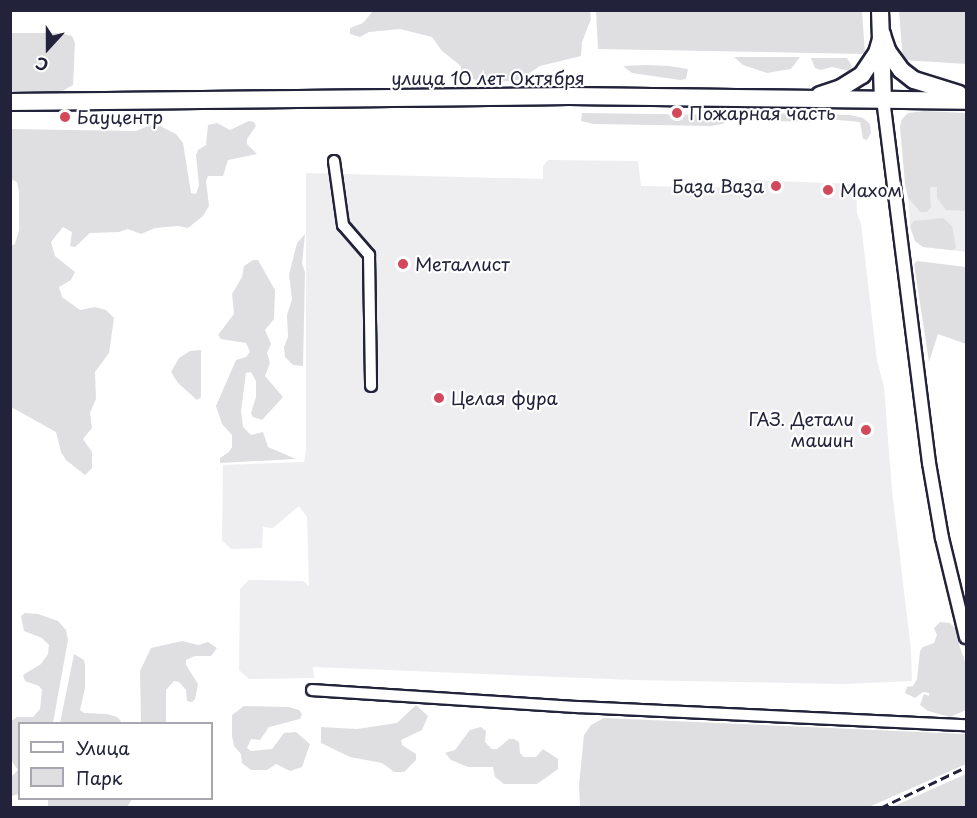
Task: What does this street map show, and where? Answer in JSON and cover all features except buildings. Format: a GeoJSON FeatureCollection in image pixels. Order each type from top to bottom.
{"type":"FeatureCollection","features":[{"type":"Feature","properties":{"kind":"main road"},"geometry":{"type":"LineString","coordinates":[[880,10],[883,99]]}},
{"type":"Feature","properties":{"kind":"main road"},"geometry":{"type":"LineString","coordinates":[[882,35],[895,63],[909,76],[928,85],[966,96]]}},
{"type":"Feature","properties":{"kind":"main road"},"geometry":{"type":"LineString","coordinates":[[801,100],[841,88],[862,75],[877,53],[882,35]]}},
{"type":"Feature","properties":{"kind":"main road","name":"улица 10 лет Октября"},"geometry":{"type":"LineString","coordinates":[[10,102],[569,96],[966,101]]}},
{"type":"Feature","properties":{"kind":"street"},"geometry":{"type":"LineString","coordinates":[[883,99],[929,463],[942,538],[966,637]]}},
{"type":"Feature","properties":{"kind":"street"},"geometry":{"type":"LineString","coordinates":[[334,161],[343,225],[369,255],[370,386]]}},
{"type":"Feature","properties":{"kind":"street"},"geometry":{"type":"LineString","coordinates":[[312,690],[567,706],[966,725]]}},
{"type":"Feature","properties":{"kind":"shaded area"},"geometry":{"type":"Polygon","coordinates":[[[548,160],[638,161],[641,186],[750,188],[751,180],[856,184],[857,213],[861,224],[877,360],[884,387],[892,490],[911,650],[912,681],[845,684],[634,680],[313,667],[314,678],[249,679],[239,670],[240,589],[249,580],[303,581],[309,586],[307,517],[299,506],[273,528],[263,527],[262,548],[231,549],[222,540],[223,465],[304,462],[306,450],[306,173],[543,179],[543,166],[548,160]]]}},
{"type":"Feature","properties":{"kind":"shaded area"},"geometry":{"type":"Polygon","coordinates":[[[937,186],[958,211],[966,210],[966,252],[923,247],[915,241],[910,226],[908,198],[917,209],[931,206],[930,187],[937,186]]]}},
{"type":"Feature","properties":{"kind":"green space"},"geometry":{"type":"Polygon","coordinates":[[[373,11],[590,11],[591,19],[582,42],[581,56],[540,66],[519,80],[476,80],[464,76],[461,66],[442,51],[432,37],[400,29],[369,32],[360,37],[350,34],[350,28],[363,23],[373,11]]]}},
{"type":"Feature","properties":{"kind":"green space"},"geometry":{"type":"Polygon","coordinates":[[[596,11],[862,11],[865,54],[598,49],[596,11]]]}},
{"type":"Feature","properties":{"kind":"green space"},"geometry":{"type":"Polygon","coordinates":[[[899,11],[966,11],[966,64],[903,60],[899,11]]]}},
{"type":"Feature","properties":{"kind":"green space"},"geometry":{"type":"Polygon","coordinates":[[[10,33],[60,33],[72,36],[75,43],[73,85],[59,93],[11,93],[10,33]]]}},
{"type":"Feature","properties":{"kind":"green space"},"geometry":{"type":"Polygon","coordinates":[[[734,57],[800,57],[791,69],[767,73],[743,65],[734,57]]]}},
{"type":"Feature","properties":{"kind":"green space"},"geometry":{"type":"Polygon","coordinates":[[[811,58],[847,58],[852,66],[849,71],[832,67],[821,70],[815,68],[811,58]]]}},
{"type":"Feature","properties":{"kind":"green space"},"geometry":{"type":"Polygon","coordinates":[[[646,65],[688,69],[686,79],[632,73],[623,66],[646,65]]]}},
{"type":"Feature","properties":{"kind":"green space"},"geometry":{"type":"Polygon","coordinates":[[[924,111],[966,113],[966,211],[946,210],[937,198],[937,187],[930,187],[931,207],[927,212],[920,212],[908,198],[900,127],[902,119],[908,113],[924,111]]]}},
{"type":"Feature","properties":{"kind":"green space"},"geometry":{"type":"Polygon","coordinates":[[[582,113],[727,115],[729,119],[723,124],[711,126],[594,124],[581,121],[582,113]]]}},
{"type":"Feature","properties":{"kind":"green space"},"geometry":{"type":"Polygon","coordinates":[[[751,113],[850,115],[863,118],[870,124],[871,133],[867,140],[863,139],[860,122],[817,118],[809,122],[774,121],[745,117],[751,113]]]}},
{"type":"Feature","properties":{"kind":"green space"},"geometry":{"type":"Polygon","coordinates":[[[249,121],[254,122],[256,126],[247,139],[247,144],[257,154],[228,160],[223,176],[208,176],[206,181],[209,206],[203,216],[188,228],[178,226],[155,228],[141,234],[128,229],[119,232],[90,233],[75,247],[70,246],[72,232],[63,227],[51,242],[55,256],[75,272],[71,280],[59,287],[62,297],[80,310],[95,307],[106,310],[114,318],[109,353],[95,372],[96,399],[90,413],[92,428],[83,439],[92,452],[92,468],[85,475],[66,460],[61,452],[56,432],[11,407],[10,246],[15,244],[19,230],[19,192],[17,182],[11,179],[11,129],[136,131],[150,125],[160,126],[176,134],[183,143],[191,193],[196,194],[199,185],[196,155],[198,150],[206,145],[208,125],[217,123],[230,130],[249,121]]]}},
{"type":"Feature","properties":{"kind":"green space"},"geometry":{"type":"Polygon","coordinates":[[[943,218],[952,226],[956,248],[953,250],[923,247],[915,241],[910,226],[914,221],[943,218]]]}},
{"type":"Feature","properties":{"kind":"green space"},"geometry":{"type":"Polygon","coordinates":[[[305,234],[302,264],[305,272],[303,366],[293,365],[285,357],[284,347],[288,337],[287,315],[292,299],[289,275],[297,243],[305,234]]]}},
{"type":"Feature","properties":{"kind":"green space"},"geometry":{"type":"Polygon","coordinates":[[[253,260],[258,260],[275,290],[274,319],[265,330],[271,344],[267,353],[270,363],[265,376],[283,397],[262,420],[253,417],[251,413],[256,397],[256,381],[251,372],[246,373],[241,411],[243,427],[251,435],[263,432],[268,447],[296,459],[220,463],[220,458],[232,447],[232,435],[222,424],[216,406],[236,360],[246,357],[250,352],[246,343],[221,339],[218,335],[234,314],[232,294],[242,277],[244,266],[253,260]]]}},
{"type":"Feature","properties":{"kind":"green space"},"geometry":{"type":"Polygon","coordinates":[[[917,261],[966,267],[966,344],[938,334],[929,362],[914,264],[917,261]]]}},
{"type":"Feature","properties":{"kind":"green space"},"geometry":{"type":"Polygon","coordinates":[[[201,350],[201,397],[197,400],[178,383],[171,372],[179,358],[190,351],[201,350]]]}},
{"type":"Feature","properties":{"kind":"green space"},"geometry":{"type":"Polygon","coordinates":[[[25,613],[38,614],[58,621],[66,630],[68,640],[53,722],[18,722],[18,770],[11,760],[11,721],[17,717],[33,717],[40,709],[42,690],[39,686],[25,681],[23,675],[41,664],[48,654],[49,645],[42,638],[24,631],[21,616],[25,613]]]}},
{"type":"Feature","properties":{"kind":"green space"},"geometry":{"type":"Polygon","coordinates":[[[940,622],[950,623],[960,633],[958,642],[965,661],[966,710],[950,717],[928,711],[920,705],[924,694],[929,696],[929,693],[923,692],[915,698],[905,693],[907,687],[913,686],[917,679],[920,651],[923,647],[934,643],[937,635],[934,628],[940,622]]]}},
{"type":"Feature","properties":{"kind":"green space"},"geometry":{"type":"Polygon","coordinates":[[[182,641],[198,645],[208,642],[217,648],[211,656],[195,656],[186,660],[186,665],[198,684],[195,699],[192,702],[187,701],[186,690],[179,682],[174,681],[166,690],[166,722],[141,722],[140,671],[151,648],[182,641]]]}},
{"type":"Feature","properties":{"kind":"green space"},"geometry":{"type":"Polygon","coordinates":[[[74,654],[84,660],[85,665],[85,688],[80,710],[84,713],[107,714],[121,721],[60,722],[74,654]]]}},
{"type":"Feature","properties":{"kind":"green space"},"geometry":{"type":"Polygon","coordinates":[[[416,705],[428,716],[422,730],[401,740],[402,745],[416,754],[416,760],[404,772],[394,772],[382,763],[350,757],[321,743],[321,727],[357,729],[397,723],[416,705]]]}},
{"type":"Feature","properties":{"kind":"green space"},"geometry":{"type":"Polygon","coordinates":[[[244,706],[289,707],[299,710],[302,714],[300,719],[269,727],[260,740],[251,739],[247,748],[251,751],[272,749],[284,733],[296,732],[310,744],[302,767],[290,771],[276,764],[267,770],[251,770],[242,763],[241,754],[234,746],[232,715],[244,706]]]}},
{"type":"Feature","properties":{"kind":"green space"},"geometry":{"type":"Polygon","coordinates":[[[604,718],[966,734],[966,764],[869,807],[580,807],[579,785],[584,735],[591,725],[604,718]]]}},
{"type":"Feature","properties":{"kind":"green space"},"geometry":{"type":"Polygon","coordinates":[[[481,727],[486,731],[485,742],[492,749],[497,749],[509,739],[514,739],[519,742],[520,753],[524,757],[536,757],[543,749],[558,759],[558,769],[537,784],[504,784],[495,777],[493,767],[468,767],[451,760],[445,753],[455,750],[470,730],[481,727]]]}},
{"type":"Feature","properties":{"kind":"green space"},"geometry":{"type":"Polygon","coordinates":[[[18,770],[18,794],[11,796],[11,777],[18,770]]]}},
{"type":"Feature","properties":{"kind":"green space"},"geometry":{"type":"Polygon","coordinates":[[[966,774],[966,807],[892,807],[966,774]]]}},
{"type":"Feature","properties":{"kind":"green space"},"geometry":{"type":"Polygon","coordinates":[[[48,800],[131,800],[127,807],[48,807],[48,800]]]}},
{"type":"Feature","properties":{"kind":"railway"},"geometry":{"type":"LineString","coordinates":[[880,808],[966,767]]}},
{"type":"Feature","properties":{"kind":"place","name":"Пожарная часть"},"geometry":{"type":"Point","coordinates":[677,113]}},
{"type":"Feature","properties":{"kind":"place","name":"Бауцентр"},"geometry":{"type":"Point","coordinates":[65,117]}},
{"type":"Feature","properties":{"kind":"place","name":"База Ваза"},"geometry":{"type":"Point","coordinates":[776,186]}},
{"type":"Feature","properties":{"kind":"place","name":"Махом"},"geometry":{"type":"Point","coordinates":[828,190]}},
{"type":"Feature","properties":{"kind":"place","name":"Металлист"},"geometry":{"type":"Point","coordinates":[403,264]}},
{"type":"Feature","properties":{"kind":"place","name":"Целая фура"},"geometry":{"type":"Point","coordinates":[439,398]}},
{"type":"Feature","properties":{"kind":"place","name":"ГАЗ. Детали машин"},"geometry":{"type":"Point","coordinates":[866,430]}}]}
